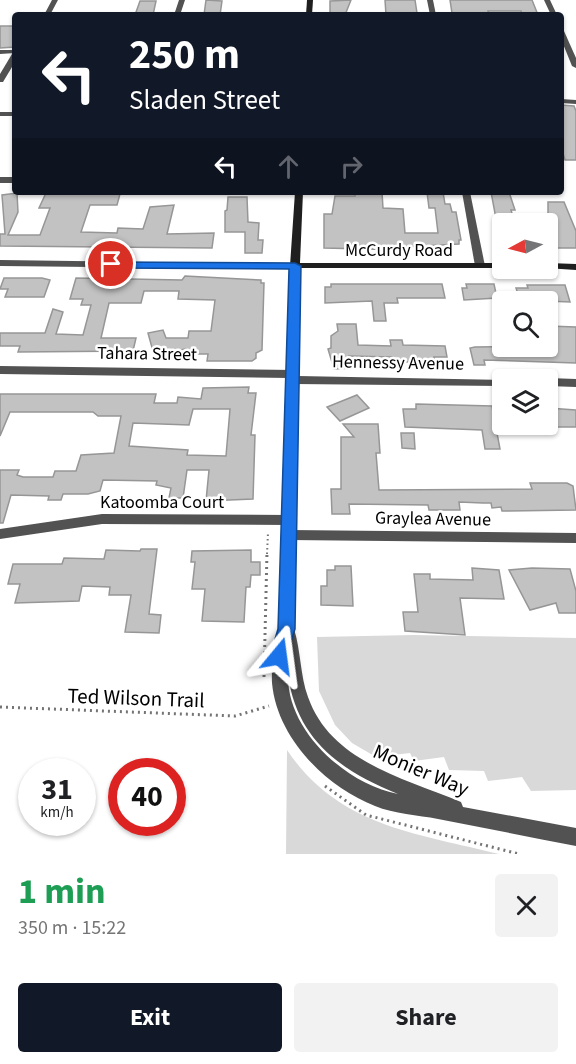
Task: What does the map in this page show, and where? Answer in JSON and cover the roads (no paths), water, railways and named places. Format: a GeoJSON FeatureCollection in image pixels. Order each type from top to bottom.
{"type":"FeatureCollection","features":[{"type":"Feature","properties":{"kind":"main road"},"geometry":{"type":"LineString","coordinates":[[295,266],[299,195]]}},
{"type":"Feature","properties":{"kind":"main road","name":"McCurdy Road"},"geometry":{"type":"LineString","coordinates":[[295,266],[492,266]]}},
{"type":"Feature","properties":{"kind":"main road"},"geometry":{"type":"LineString","coordinates":[[558,266],[576,267]]}},
{"type":"Feature","properties":{"kind":"street"},"geometry":{"type":"LineString","coordinates":[[564,38],[576,66]]}},
{"type":"Feature","properties":{"kind":"street"},"geometry":{"type":"LineString","coordinates":[[0,80],[12,57]]}},
{"type":"Feature","properties":{"kind":"street"},"geometry":{"type":"LineString","coordinates":[[467,195],[480,266]]}},
{"type":"Feature","properties":{"kind":"street"},"geometry":{"type":"LineString","coordinates":[[0,263],[295,266]]}},
{"type":"Feature","properties":{"kind":"street","name":"Monier Way"},"geometry":{"type":"LineString","coordinates":[[295,266],[287,629],[279,656],[280,689],[291,720],[314,755],[340,777],[378,799],[576,837]]}},
{"type":"Feature","properties":{"kind":"street","name":"Tahara Street"},"geometry":{"type":"LineString","coordinates":[[0,370],[294,377]]}},
{"type":"Feature","properties":{"kind":"street","name":"Hennessy Avenue"},"geometry":{"type":"LineString","coordinates":[[294,377],[492,382]]}},
{"type":"Feature","properties":{"kind":"street"},"geometry":{"type":"LineString","coordinates":[[558,382],[576,383]]}},
{"type":"Feature","properties":{"kind":"street","name":"Katoomba Court"},"geometry":{"type":"LineString","coordinates":[[0,534],[102,519],[289,520]]}},
{"type":"Feature","properties":{"kind":"street","name":"Graylea Avenue"},"geometry":{"type":"LineString","coordinates":[[289,535],[576,538]]}}]}
